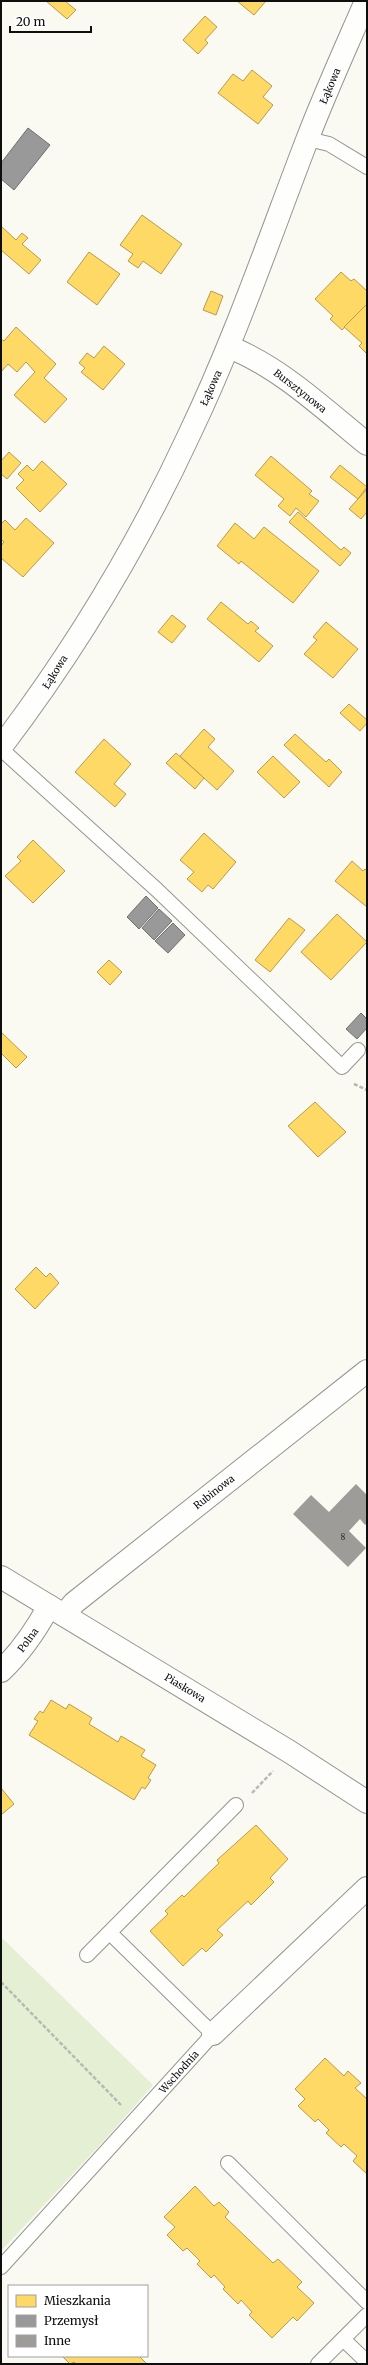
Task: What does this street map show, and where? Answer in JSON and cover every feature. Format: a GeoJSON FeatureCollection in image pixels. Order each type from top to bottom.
{"type":"FeatureCollection","features":[{"type":"Feature","properties":{"kind":"street","name":"Łąkowa"},"geometry":{"type":"LineString","coordinates":[[1,748],[43,691],[94,610],[146,519],[189,436],[229,347],[308,139],[366,1]]}},
{"type":"Feature","properties":{"kind":"street","name":"Bursztynowa"},"geometry":{"type":"LineString","coordinates":[[229,347],[249,355],[271,369],[367,444]]}},
{"type":"Feature","properties":{"kind":"street","name":"Rubinowa"},"geometry":{"type":"LineString","coordinates":[[57,1610],[74,1603],[367,1371]]}},
{"type":"Feature","properties":{"kind":"street","name":"Piaskowa"},"geometry":{"type":"LineString","coordinates":[[1,1576],[290,1752],[367,1802]]}},
{"type":"Feature","properties":{"kind":"street","name":"Polna"},"geometry":{"type":"LineString","coordinates":[[1,1671],[15,1658],[39,1624],[57,1610]]}},
{"type":"Feature","properties":{"kind":"street","name":"Wschodnia"},"geometry":{"type":"LineString","coordinates":[[213,2034],[367,1888]]}},
{"type":"Feature","properties":{"kind":"lane"},"geometry":{"type":"LineString","coordinates":[[308,139],[330,144],[367,167]]}},
{"type":"Feature","properties":{"kind":"lane"},"geometry":{"type":"LineString","coordinates":[[1,748],[156,889],[342,1066],[358,1050]]}},
{"type":"Feature","properties":{"kind":"lane"},"geometry":{"type":"LineString","coordinates":[[87,1955],[236,1805]]}},
{"type":"Feature","properties":{"kind":"lane"},"geometry":{"type":"LineString","coordinates":[[110,1933],[213,2034]]}},
{"type":"Feature","properties":{"kind":"lane","name":"Wschodnia"},"geometry":{"type":"LineString","coordinates":[[1,2267],[213,2034]]}},
{"type":"Feature","properties":{"kind":"lane"},"geometry":{"type":"LineString","coordinates":[[228,2163],[367,2302]]}},
{"type":"Feature","properties":{"kind":"lane"},"geometry":{"type":"LineString","coordinates":[[318,2364],[367,2315]]}},
{"type":"Feature","properties":{"kind":"lane"},"geometry":{"type":"LineString","coordinates":[[344,2339],[367,2362]]}},
{"type":"Feature","properties":{"kind":"path"},"geometry":{"type":"LineString","coordinates":[[236,1805],[240,1806],[290,1752]]}},
{"type":"Feature","properties":{"kind":"path"},"geometry":{"type":"LineString","coordinates":[[1,1982],[135,2120]]}},
{"type":"Feature","properties":{"kind":"green space"},"geometry":{"type":"Polygon","coordinates":[[[1,1937],[153,2085],[111,2133],[1,2251],[1,1937]]]}},
{"type":"Feature","properties":{"kind":"building: Mieszkania"},"geometry":{"type":"Polygon","coordinates":[[[46,1],[65,1],[76,10],[67,19],[46,1]]]}},
{"type":"Feature","properties":{"kind":"building: Mieszkania"},"geometry":{"type":"Polygon","coordinates":[[[237,1],[266,1],[254,15],[237,1]]]}},
{"type":"Feature","properties":{"kind":"building: Mieszkania"},"geometry":{"type":"Polygon","coordinates":[[[205,16],[217,27],[205,40],[208,43],[198,54],[183,40],[205,16]]]}},
{"type":"Feature","properties":{"kind":"building: Mieszkania"},"geometry":{"type":"Polygon","coordinates":[[[252,70],[272,86],[263,97],[273,105],[258,124],[218,93],[233,74],[243,81],[252,70]]]}},
{"type":"Feature","properties":{"kind":"building: Mieszkania"},"geometry":{"type":"Polygon","coordinates":[[[142,215],[182,244],[161,274],[143,261],[138,268],[128,261],[133,254],[120,245],[142,215]]]}},
{"type":"Feature","properties":{"kind":"building: Mieszkania"},"geometry":{"type":"Polygon","coordinates":[[[1,226],[16,240],[22,233],[28,238],[22,244],[41,260],[29,274],[1,250],[1,226]]]}},
{"type":"Feature","properties":{"kind":"building: Mieszkania"},"geometry":{"type":"Polygon","coordinates":[[[89,252],[120,274],[97,305],[67,282],[89,252]]]}},
{"type":"Feature","properties":{"kind":"building: Mieszkania"},"geometry":{"type":"Polygon","coordinates":[[[341,272],[351,281],[354,279],[367,291],[367,304],[342,330],[330,319],[333,316],[315,299],[341,272]]]}},
{"type":"Feature","properties":{"kind":"building: Mieszkania"},"geometry":{"type":"Polygon","coordinates":[[[211,291],[223,296],[216,315],[203,310],[211,291]]]}},
{"type":"Feature","properties":{"kind":"building: Mieszkania"},"geometry":{"type":"Polygon","coordinates":[[[367,304],[367,354],[359,346],[362,343],[344,327],[367,304]]]}},
{"type":"Feature","properties":{"kind":"building: Mieszkania"},"geometry":{"type":"Polygon","coordinates":[[[16,327],[56,364],[44,378],[67,399],[45,423],[14,395],[35,372],[26,362],[17,372],[8,364],[1,372],[1,339],[4,341],[16,327]]]}},
{"type":"Feature","properties":{"kind":"building: Mieszkania"},"geometry":{"type":"Polygon","coordinates":[[[104,346],[125,364],[103,390],[81,372],[85,368],[79,363],[87,353],[94,358],[104,346]]]}},
{"type":"Feature","properties":{"kind":"building: Mieszkania"},"geometry":{"type":"Polygon","coordinates":[[[9,452],[21,463],[7,479],[1,474],[1,461],[9,452]]]}},
{"type":"Feature","properties":{"kind":"building: Mieszkania"},"geometry":{"type":"Polygon","coordinates":[[[271,456],[312,491],[309,494],[319,501],[306,517],[296,508],[290,516],[278,506],[284,499],[255,475],[271,456]]]}},
{"type":"Feature","properties":{"kind":"building: Mieszkania"},"geometry":{"type":"Polygon","coordinates":[[[42,461],[67,484],[40,512],[16,488],[24,480],[18,474],[27,465],[33,471],[42,461]]]}},
{"type":"Feature","properties":{"kind":"building: Mieszkania"},"geometry":{"type":"Polygon","coordinates":[[[340,465],[367,487],[358,499],[330,477],[340,465]]]}},
{"type":"Feature","properties":{"kind":"building: Mieszkania"},"geometry":{"type":"Polygon","coordinates":[[[367,489],[367,512],[361,519],[349,509],[367,489]]]}},
{"type":"Feature","properties":{"kind":"building: Mieszkania"},"geometry":{"type":"Polygon","coordinates":[[[298,512],[341,550],[344,547],[351,553],[340,566],[289,522],[298,512]]]}},
{"type":"Feature","properties":{"kind":"building: Mieszkania"},"geometry":{"type":"Polygon","coordinates":[[[26,518],[54,543],[23,577],[1,558],[1,546],[4,542],[1,539],[1,524],[5,520],[15,530],[26,518]]]}},
{"type":"Feature","properties":{"kind":"building: Mieszkania"},"geometry":{"type":"Polygon","coordinates":[[[235,523],[254,539],[264,527],[319,571],[293,603],[241,561],[239,564],[217,546],[235,523]]]}},
{"type":"Feature","properties":{"kind":"building: Mieszkania"},"geometry":{"type":"Polygon","coordinates":[[[221,602],[248,624],[251,621],[259,628],[255,631],[273,646],[259,662],[207,619],[221,602]]]}},
{"type":"Feature","properties":{"kind":"building: Mieszkania"},"geometry":{"type":"Polygon","coordinates":[[[172,615],[186,626],[172,643],[158,632],[172,615]]]}},
{"type":"Feature","properties":{"kind":"building: Mieszkania"},"geometry":{"type":"Polygon","coordinates":[[[326,622],[358,649],[333,678],[304,654],[317,640],[313,637],[326,622]]]}},
{"type":"Feature","properties":{"kind":"building: Mieszkania"},"geometry":{"type":"Polygon","coordinates":[[[349,704],[367,720],[367,723],[360,731],[340,713],[349,704]]]}},
{"type":"Feature","properties":{"kind":"building: Mieszkania"},"geometry":{"type":"Polygon","coordinates":[[[204,729],[215,739],[208,747],[234,771],[217,790],[180,756],[204,729]]]}},
{"type":"Feature","properties":{"kind":"building: Mieszkania"},"geometry":{"type":"Polygon","coordinates":[[[295,734],[326,762],[329,759],[342,772],[329,787],[284,745],[295,734]]]}},
{"type":"Feature","properties":{"kind":"building: Mieszkania"},"geometry":{"type":"Polygon","coordinates":[[[104,739],[131,764],[114,784],[126,794],[115,807],[75,772],[104,739]]]}},
{"type":"Feature","properties":{"kind":"building: Mieszkania"},"geometry":{"type":"Polygon","coordinates":[[[176,753],[204,778],[195,789],[166,763],[176,753]]]}},
{"type":"Feature","properties":{"kind":"building: Mieszkania"},"geometry":{"type":"Polygon","coordinates":[[[273,756],[300,782],[284,798],[257,772],[273,756]]]}},
{"type":"Feature","properties":{"kind":"building: Mieszkania"},"geometry":{"type":"Polygon","coordinates":[[[204,833],[236,862],[213,889],[208,885],[202,892],[187,879],[194,872],[180,860],[204,833]]]}},
{"type":"Feature","properties":{"kind":"building: Mieszkania"},"geometry":{"type":"Polygon","coordinates":[[[33,840],[65,871],[33,903],[5,876],[21,861],[17,857],[33,840]]]}},
{"type":"Feature","properties":{"kind":"building: Mieszkania"},"geometry":{"type":"Polygon","coordinates":[[[352,861],[363,871],[365,869],[367,871],[367,907],[335,881],[352,861]]]}},
{"type":"Feature","properties":{"kind":"building: Mieszkania"},"geometry":{"type":"Polygon","coordinates":[[[337,914],[367,942],[331,980],[301,952],[337,914]]]}},
{"type":"Feature","properties":{"kind":"building: Mieszkania"},"geometry":{"type":"Polygon","coordinates":[[[289,918],[305,930],[270,972],[255,960],[289,918]]]}},
{"type":"Feature","properties":{"kind":"building: Mieszkania"},"geometry":{"type":"Polygon","coordinates":[[[109,960],[122,972],[110,985],[97,972],[109,960]]]}},
{"type":"Feature","properties":{"kind":"building: Mieszkania"},"geometry":{"type":"Polygon","coordinates":[[[1,1032],[27,1057],[16,1068],[1,1053],[1,1032]]]}},
{"type":"Feature","properties":{"kind":"building: Mieszkania"},"geometry":{"type":"Polygon","coordinates":[[[315,1102],[346,1132],[318,1157],[288,1126],[315,1102]]]}},
{"type":"Feature","properties":{"kind":"building: Mieszkania"},"geometry":{"type":"Polygon","coordinates":[[[36,1267],[46,1277],[50,1273],[59,1283],[35,1309],[15,1289],[36,1267]]]}},
{"type":"Feature","properties":{"kind":"building: Mieszkania"},"geometry":{"type":"Polygon","coordinates":[[[51,1700],[66,1709],[69,1704],[92,1718],[89,1724],[118,1742],[121,1736],[145,1750],[141,1756],[156,1765],[148,1778],[151,1780],[145,1789],[142,1787],[134,1800],[29,1735],[38,1721],[34,1719],[40,1711],[43,1713],[51,1700]]]}},
{"type":"Feature","properties":{"kind":"building: Mieszkania"},"geometry":{"type":"Polygon","coordinates":[[[1,1788],[14,1804],[1,1815],[1,1788]]]}},
{"type":"Feature","properties":{"kind":"building: Mieszkania"},"geometry":{"type":"Polygon","coordinates":[[[256,1825],[288,1859],[270,1878],[274,1882],[251,1905],[248,1901],[217,1930],[223,1935],[206,1952],[202,1948],[183,1966],[150,1931],[168,1914],[165,1911],[182,1895],[184,1897],[219,1863],[217,1860],[256,1825]]]}},
{"type":"Feature","properties":{"kind":"building: Mieszkania"},"geometry":{"type":"Polygon","coordinates":[[[325,2058],[344,2076],[348,2071],[361,2083],[355,2088],[367,2099],[367,2174],[353,2161],[357,2156],[344,2144],[341,2147],[326,2133],[329,2130],[318,2119],[315,2122],[298,2106],[305,2099],[295,2089],[325,2058]]]}},
{"type":"Feature","properties":{"kind":"building: Mieszkania"},"geometry":{"type":"Polygon","coordinates":[[[195,2186],[214,2206],[219,2202],[229,2212],[225,2217],[273,2263],[278,2259],[302,2282],[297,2287],[314,2303],[297,2321],[293,2317],[272,2338],[249,2315],[252,2312],[241,2300],[238,2304],[223,2289],[225,2287],[214,2275],[211,2278],[197,2264],[200,2261],[187,2248],[183,2251],[167,2235],[175,2227],[164,2217],[195,2186]]]}},
{"type":"Feature","properties":{"kind":"building: Mieszkania"},"geometry":{"type":"Polygon","coordinates":[[[63,2357],[140,2357],[147,2364],[76,2364],[74,2362],[70,2364],[63,2357]]]}},
{"type":"Feature","properties":{"kind":"building: Przemysł"},"geometry":{"type":"Polygon","coordinates":[[[28,128],[50,145],[14,190],[1,179],[1,163],[28,128]]]}},
{"type":"Feature","properties":{"kind":"building: Przemysł"},"geometry":{"type":"Polygon","coordinates":[[[146,896],[158,908],[139,929],[127,917],[146,896]]]}},
{"type":"Feature","properties":{"kind":"building: Przemysł"},"geometry":{"type":"Polygon","coordinates":[[[159,909],[172,921],[154,940],[142,928],[159,909]]]}},
{"type":"Feature","properties":{"kind":"building: Przemysł"},"geometry":{"type":"Polygon","coordinates":[[[173,923],[185,935],[168,953],[155,941],[173,923]]]}},
{"type":"Feature","properties":{"kind":"building: Przemysł"},"geometry":{"type":"Polygon","coordinates":[[[361,1013],[367,1019],[367,1028],[357,1039],[346,1029],[361,1013]]]}},
{"type":"Feature","properties":{"kind":"building: Inne"},"geometry":{"type":"Polygon","coordinates":[[[356,1484],[367,1495],[367,1523],[365,1525],[360,1519],[349,1531],[366,1548],[348,1567],[293,1514],[311,1495],[329,1512],[356,1484]]]}}]}
